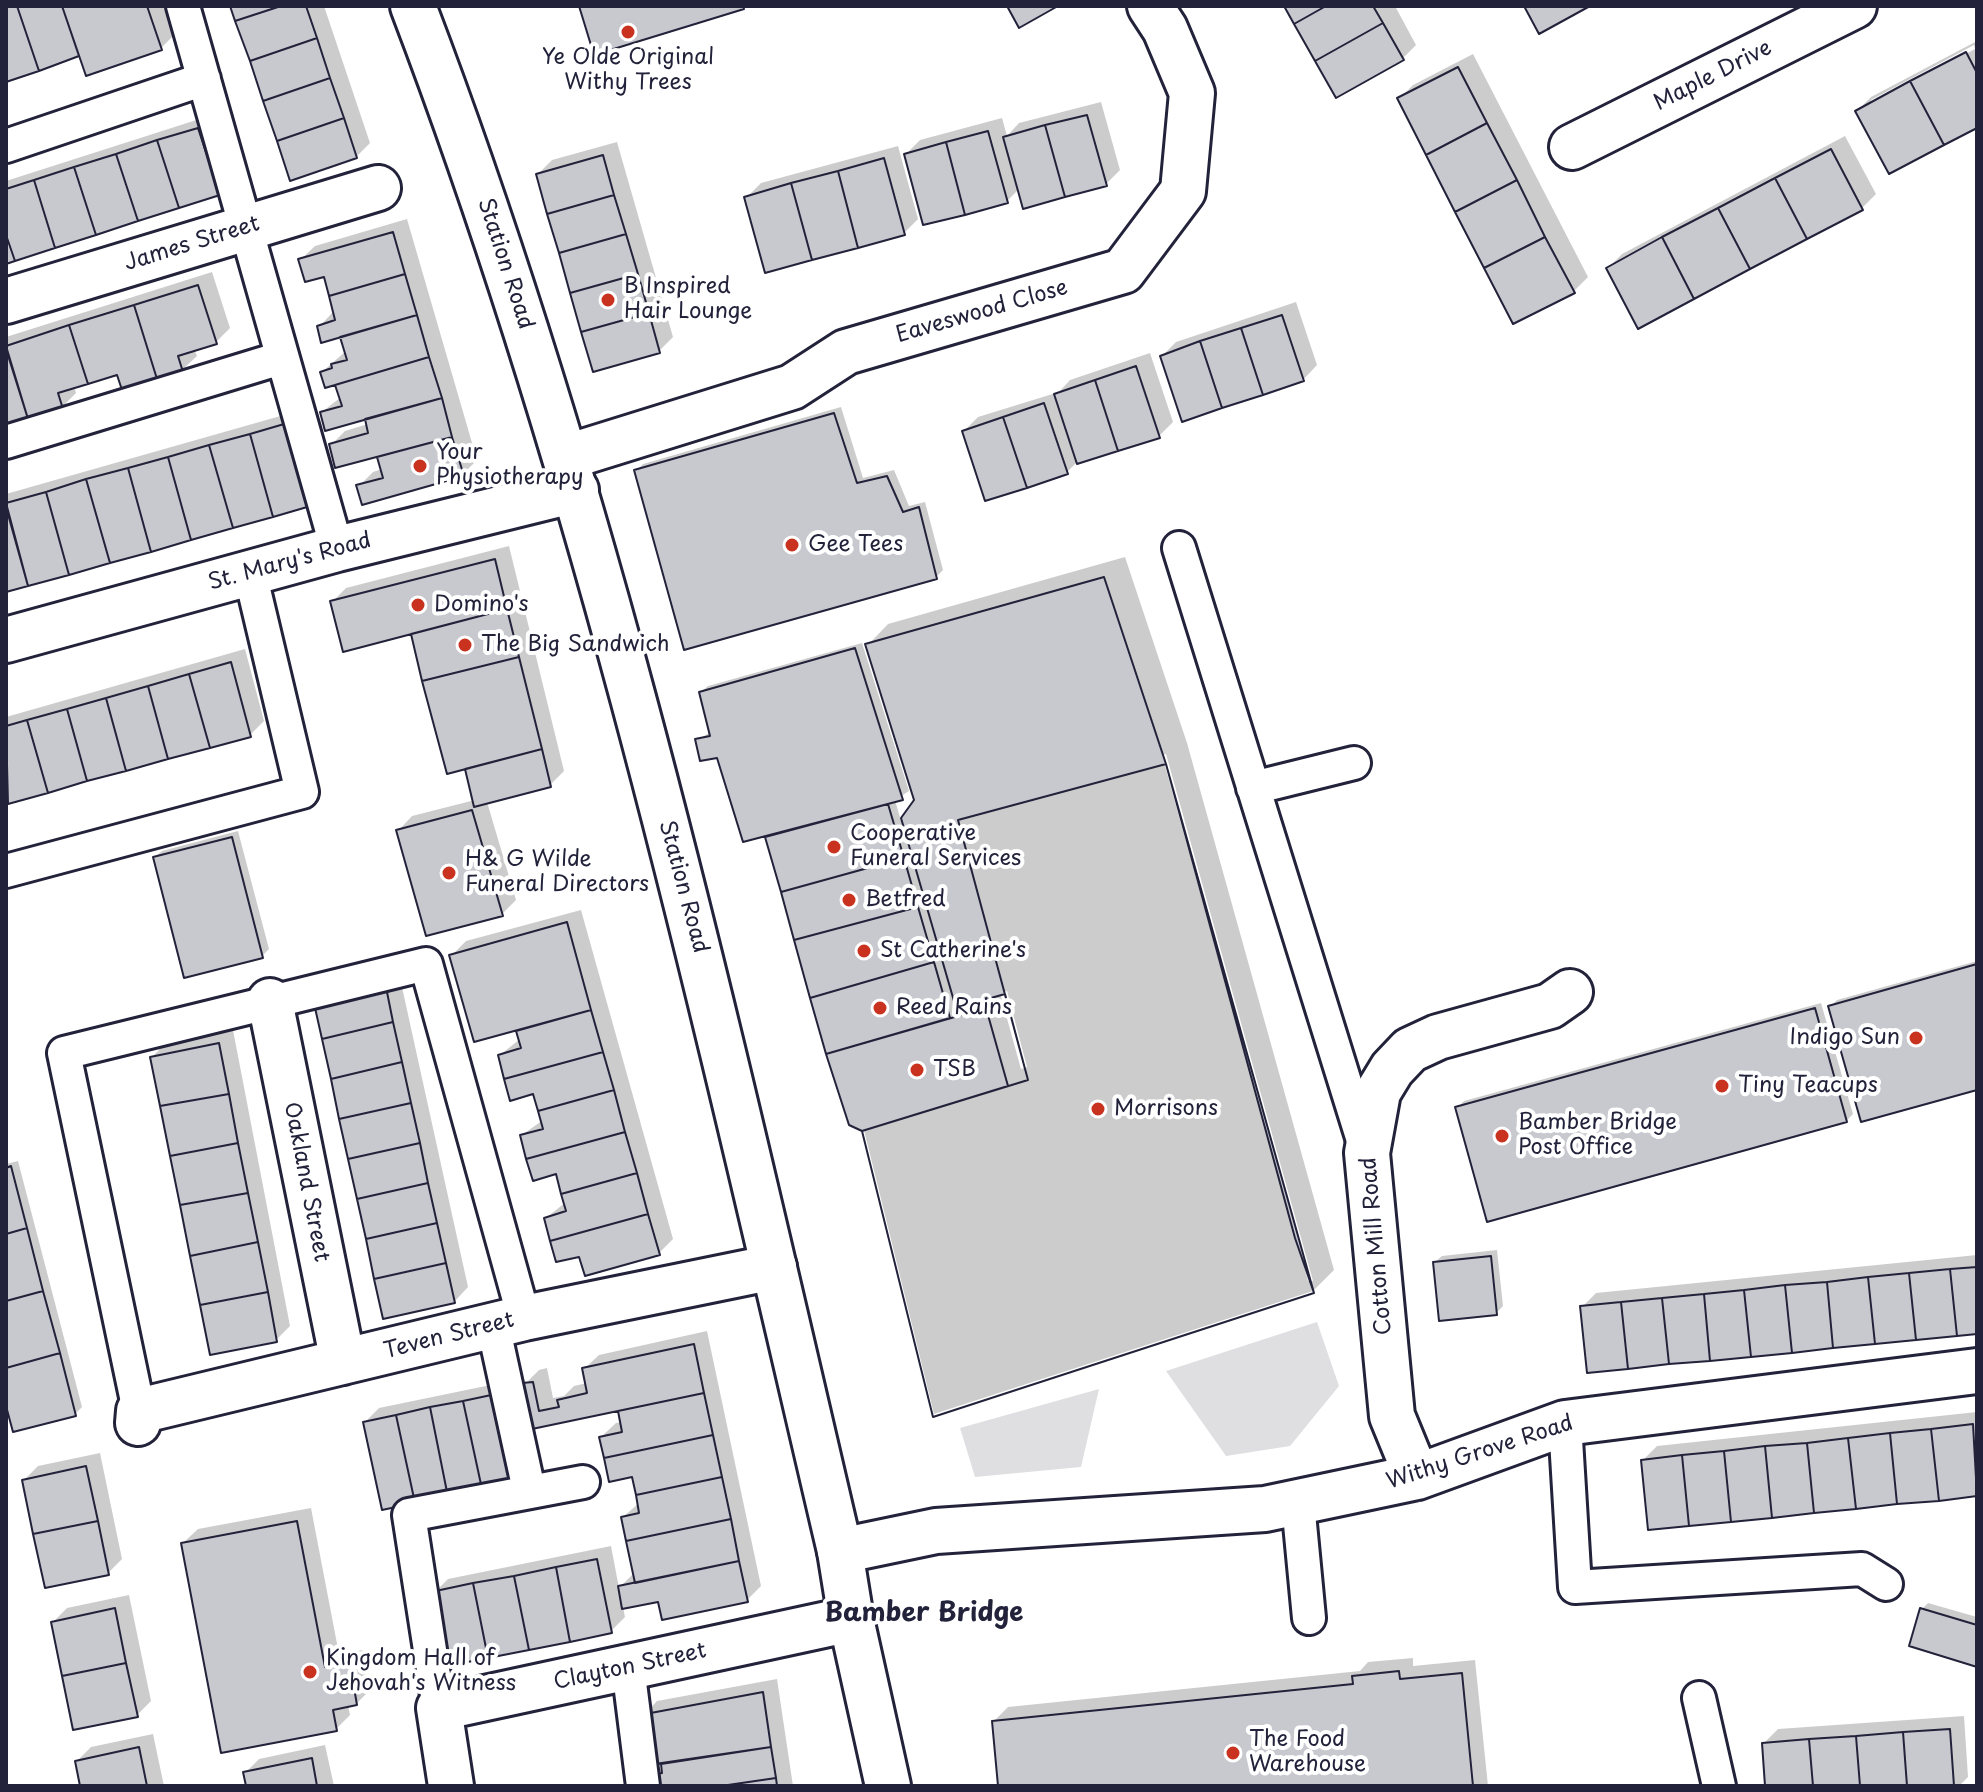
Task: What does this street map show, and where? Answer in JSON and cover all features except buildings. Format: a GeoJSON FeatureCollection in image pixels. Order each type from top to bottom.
{"type":"FeatureCollection","features":[{"type":"Feature","properties":{"kind":"street","name":"Station Road"},"geometry":{"type":"LineString","coordinates":[[413,6],[468,150],[572,473],[731,1075],[840,1551],[851,1619],[888,1786]]}},
{"type":"Feature","properties":{"kind":"street","name":"Eaveswood Close"},"geometry":{"type":"LineString","coordinates":[[572,473],[792,387],[846,352],[1123,271],[1183,191],[1192,93],[1165,29],[1150,6]]}},
{"type":"Feature","properties":{"kind":"street","name":"Maple Drive"},"geometry":{"type":"LineString","coordinates":[[1572,147],[1854,6]]}},
{"type":"Feature","properties":{"kind":"street","name":"James Street"},"geometry":{"type":"LineString","coordinates":[[6,301],[378,188]]}},
{"type":"Feature","properties":{"kind":"street","name":"St. Mary's Road"},"geometry":{"type":"LineString","coordinates":[[6,640],[337,549],[572,473]]}},
{"type":"Feature","properties":{"kind":"street","name":"Cotton Mill Road"},"geometry":{"type":"LineString","coordinates":[[1417,1477],[1392,1416],[1367,1153],[1378,1092],[1410,1050],[1438,1037],[1550,1006],[1570,992]]}},
{"type":"Feature","properties":{"kind":"street","name":"Oakland Street"},"geometry":{"type":"LineString","coordinates":[[270,1001],[343,1362]]}},
{"type":"Feature","properties":{"kind":"street","name":"Teven Street"},"geometry":{"type":"LineString","coordinates":[[138,1417],[508,1322],[774,1267]]}},
{"type":"Feature","properties":{"kind":"street","name":"Withy Grove Road"},"geometry":{"type":"LineString","coordinates":[[840,1551],[936,1531],[1265,1509],[1417,1477],[1565,1423],[1977,1371]]}},
{"type":"Feature","properties":{"kind":"street","name":"Clayton Street"},"geometry":{"type":"LineString","coordinates":[[439,1708],[851,1619]]}},
{"type":"Feature","properties":{"kind":"street"},"geometry":{"type":"LineString","coordinates":[[439,1708],[451,1786]]}},
{"type":"Feature","properties":{"kind":"lane"},"geometry":{"type":"LineString","coordinates":[[183,6],[337,549]]}},
{"type":"Feature","properties":{"kind":"lane"},"geometry":{"type":"LineString","coordinates":[[6,146],[204,79]]}},
{"type":"Feature","properties":{"kind":"lane"},"geometry":{"type":"LineString","coordinates":[[6,442],[281,358]]}},
{"type":"Feature","properties":{"kind":"lane"},"geometry":{"type":"LineString","coordinates":[[1179,548],[1367,1153]]}},
{"type":"Feature","properties":{"kind":"lane"},"geometry":{"type":"LineString","coordinates":[[6,871],[302,792],[250,573]]}},
{"type":"Feature","properties":{"kind":"lane"},"geometry":{"type":"LineString","coordinates":[[1253,788],[1354,763]]}},
{"type":"Feature","properties":{"kind":"lane"},"geometry":{"type":"LineString","coordinates":[[138,1417],[64,1053],[426,964],[508,1322],[529,1490]]}},
{"type":"Feature","properties":{"kind":"lane"},"geometry":{"type":"LineString","coordinates":[[1565,1423],[1575,1587],[1862,1569],[1886,1584]]}},
{"type":"Feature","properties":{"kind":"lane"},"geometry":{"type":"LineString","coordinates":[[439,1708],[409,1515],[583,1482]]}},
{"type":"Feature","properties":{"kind":"lane"},"geometry":{"type":"LineString","coordinates":[[1298,1503],[1309,1618]]}},
{"type":"Feature","properties":{"kind":"lane"},"geometry":{"type":"LineString","coordinates":[[628,1667],[643,1786]]}},
{"type":"Feature","properties":{"kind":"lane"},"geometry":{"type":"LineString","coordinates":[[1699,1698],[1719,1786]]}},
{"type":"Feature","properties":{"kind":"shaded area"},"geometry":{"type":"Polygon","coordinates":[[[1317,1322],[1339,1386],[1290,1446],[1226,1456],[1166,1371],[1317,1322]]]}},
{"type":"Feature","properties":{"kind":"shaded area"},"geometry":{"type":"Polygon","coordinates":[[[1099,1389],[1081,1467],[975,1477],[960,1428],[1099,1389]]]}},
{"type":"Feature","properties":{"kind":"place","name":"Ye Olde Original Withy Trees"},"geometry":{"type":"Point","coordinates":[628,32]}},
{"type":"Feature","properties":{"kind":"place","name":"B Inspired Hair Lounge"},"geometry":{"type":"Point","coordinates":[608,300]}},
{"type":"Feature","properties":{"kind":"place","name":"Your Physiotherapy"},"geometry":{"type":"Point","coordinates":[420,466]}},
{"type":"Feature","properties":{"kind":"place","name":"Gee Tees"},"geometry":{"type":"Point","coordinates":[792,545]}},
{"type":"Feature","properties":{"kind":"place","name":"Domino's"},"geometry":{"type":"Point","coordinates":[418,605]}},
{"type":"Feature","properties":{"kind":"place","name":"The Big Sandwich"},"geometry":{"type":"Point","coordinates":[465,645]}},
{"type":"Feature","properties":{"kind":"place","name":"Cooperative Funeral Services"},"geometry":{"type":"Point","coordinates":[834,847]}},
{"type":"Feature","properties":{"kind":"place","name":"H& G Wilde Funeral Directors"},"geometry":{"type":"Point","coordinates":[449,873]}},
{"type":"Feature","properties":{"kind":"place","name":"Betfred"},"geometry":{"type":"Point","coordinates":[849,900]}},
{"type":"Feature","properties":{"kind":"place","name":"St Catherine's"},"geometry":{"type":"Point","coordinates":[864,951]}},
{"type":"Feature","properties":{"kind":"place","name":"Reed Rains"},"geometry":{"type":"Point","coordinates":[880,1008]}},
{"type":"Feature","properties":{"kind":"place","name":"Indigo Sun"},"geometry":{"type":"Point","coordinates":[1916,1038]}},
{"type":"Feature","properties":{"kind":"place","name":"TSB"},"geometry":{"type":"Point","coordinates":[917,1070]}},
{"type":"Feature","properties":{"kind":"place","name":"Tiny Teacups"},"geometry":{"type":"Point","coordinates":[1722,1086]}},
{"type":"Feature","properties":{"kind":"place","name":"Morrisons"},"geometry":{"type":"Point","coordinates":[1098,1109]}},
{"type":"Feature","properties":{"kind":"place","name":"Bamber Bridge Post Office"},"geometry":{"type":"Point","coordinates":[1502,1136]}},
{"type":"Feature","properties":{"kind":"place","name":"Kingdom Hall of Jehovah's Witness"},"geometry":{"type":"Point","coordinates":[310,1672]}},
{"type":"Feature","properties":{"kind":"place","name":"The Food Warehouse"},"geometry":{"type":"Point","coordinates":[1233,1753]}},
{"type":"Feature","properties":{"kind":"district","name":"Bamber Bridge"},"geometry":{"type":"Point","coordinates":[924,1614]}}]}
